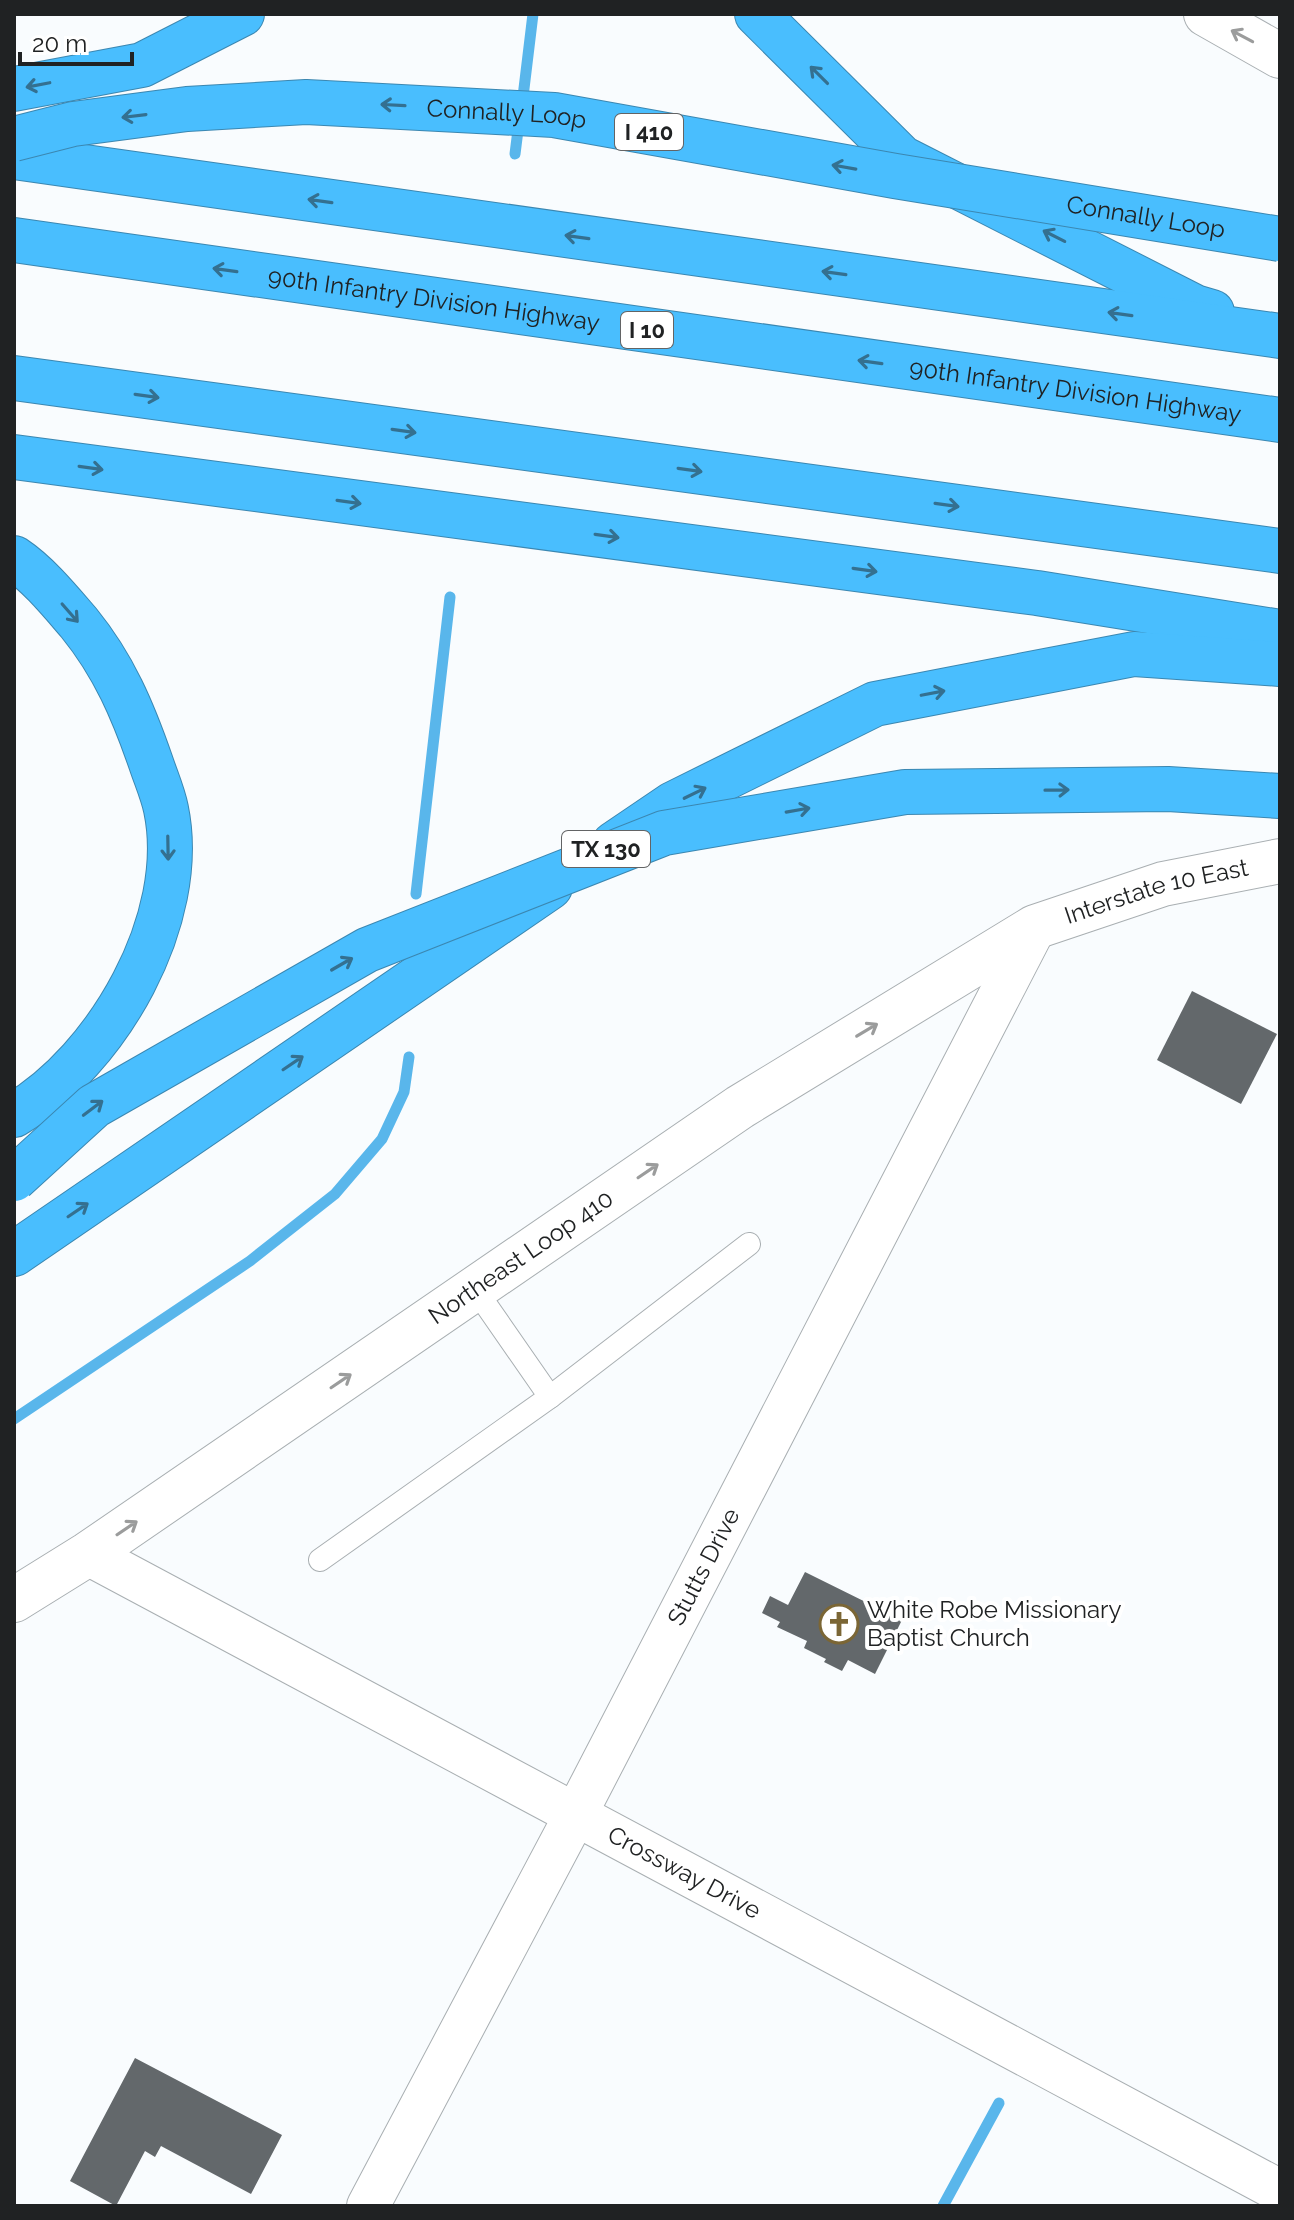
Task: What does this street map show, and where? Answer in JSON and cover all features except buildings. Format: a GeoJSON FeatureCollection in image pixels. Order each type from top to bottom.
{"type":"FeatureCollection","features":[{"type":"Feature","properties":{"kind":"highway"},"geometry":{"type":"LineString","coordinates":[[14,89],[142,65],[242,14]]}},
{"type":"Feature","properties":{"kind":"highway"},"geometry":{"type":"LineString","coordinates":[[757,14],[902,158],[1195,307],[1280,334]]}},
{"type":"Feature","properties":{"kind":"highway","name":"Connally Loop"},"geometry":{"type":"LineString","coordinates":[[14,139],[73,124],[144,114],[306,102],[554,115],[895,176],[1280,239]]}},
{"type":"Feature","properties":{"kind":"highway"},"geometry":{"type":"LineString","coordinates":[[14,157],[1280,334]]}},
{"type":"Feature","properties":{"kind":"highway","name":"90th Infantry Division Highway"},"geometry":{"type":"LineString","coordinates":[[14,240],[1280,420]]}},
{"type":"Feature","properties":{"kind":"highway"},"geometry":{"type":"LineString","coordinates":[[14,378],[1280,551]]}},
{"type":"Feature","properties":{"kind":"highway"},"geometry":{"type":"LineString","coordinates":[[14,457],[1022,591],[1280,632]]}},
{"type":"Feature","properties":{"kind":"highway"},"geometry":{"type":"LineString","coordinates":[[14,558],[65,607],[99,647],[129,699],[166,809],[169,855],[163,904],[138,974],[118,1011],[73,1070],[41,1099],[14,1115]]}},
{"type":"Feature","properties":{"kind":"highway","name":"TX 130"},"geometry":{"type":"LineString","coordinates":[[14,1254],[673,804],[875,704],[1134,654],[1280,664]]}},
{"type":"Feature","properties":{"kind":"highway"},"geometry":{"type":"LineString","coordinates":[[14,1179],[94,1106],[367,950],[664,833],[905,792],[1168,789],[1280,796]]}},
{"type":"Feature","properties":{"kind":"main road"},"geometry":{"type":"LineString","coordinates":[[1206,14],[1280,56]]}},
{"type":"Feature","properties":{"kind":"main road","name":"Interstate 10 East"},"geometry":{"type":"LineString","coordinates":[[1035,927],[1163,884],[1280,861]]}},
{"type":"Feature","properties":{"kind":"main road","name":"Northeast Loop 410"},"geometry":{"type":"LineString","coordinates":[[14,1600],[88,1554],[740,1107],[1035,927]]}},
{"type":"Feature","properties":{"kind":"street","name":"Stutts Drive"},"geometry":{"type":"LineString","coordinates":[[368,2206],[577,1812],[1035,927]]}},
{"type":"Feature","properties":{"kind":"street","name":"Crossway Drive"},"geometry":{"type":"LineString","coordinates":[[88,1554],[577,1812],[1280,2191]]}},
{"type":"Feature","properties":{"kind":"lane"},"geometry":{"type":"LineString","coordinates":[[320,1560],[550,1397],[749,1244]]}},
{"type":"Feature","properties":{"kind":"lane"},"geometry":{"type":"LineString","coordinates":[[475,1289],[550,1397]]}},
{"type":"Feature","properties":{"kind":"waterway"},"geometry":{"type":"LineString","coordinates":[[522,105],[533,14]]}},
{"type":"Feature","properties":{"kind":"waterway"},"geometry":{"type":"LineString","coordinates":[[515,154],[519,122]]}},
{"type":"Feature","properties":{"kind":"waterway"},"geometry":{"type":"LineString","coordinates":[[416,894],[450,597]]}},
{"type":"Feature","properties":{"kind":"waterway"},"geometry":{"type":"LineString","coordinates":[[14,1419],[250,1261],[335,1194],[382,1139],[404,1092],[409,1057]]}},
{"type":"Feature","properties":{"kind":"waterway"},"geometry":{"type":"LineString","coordinates":[[943,2206],[999,2103]]}},
{"type":"Feature","properties":{"kind":"place","name":"White Robe Missionary Baptist Church"},"geometry":{"type":"Point","coordinates":[839,1624]}}]}
